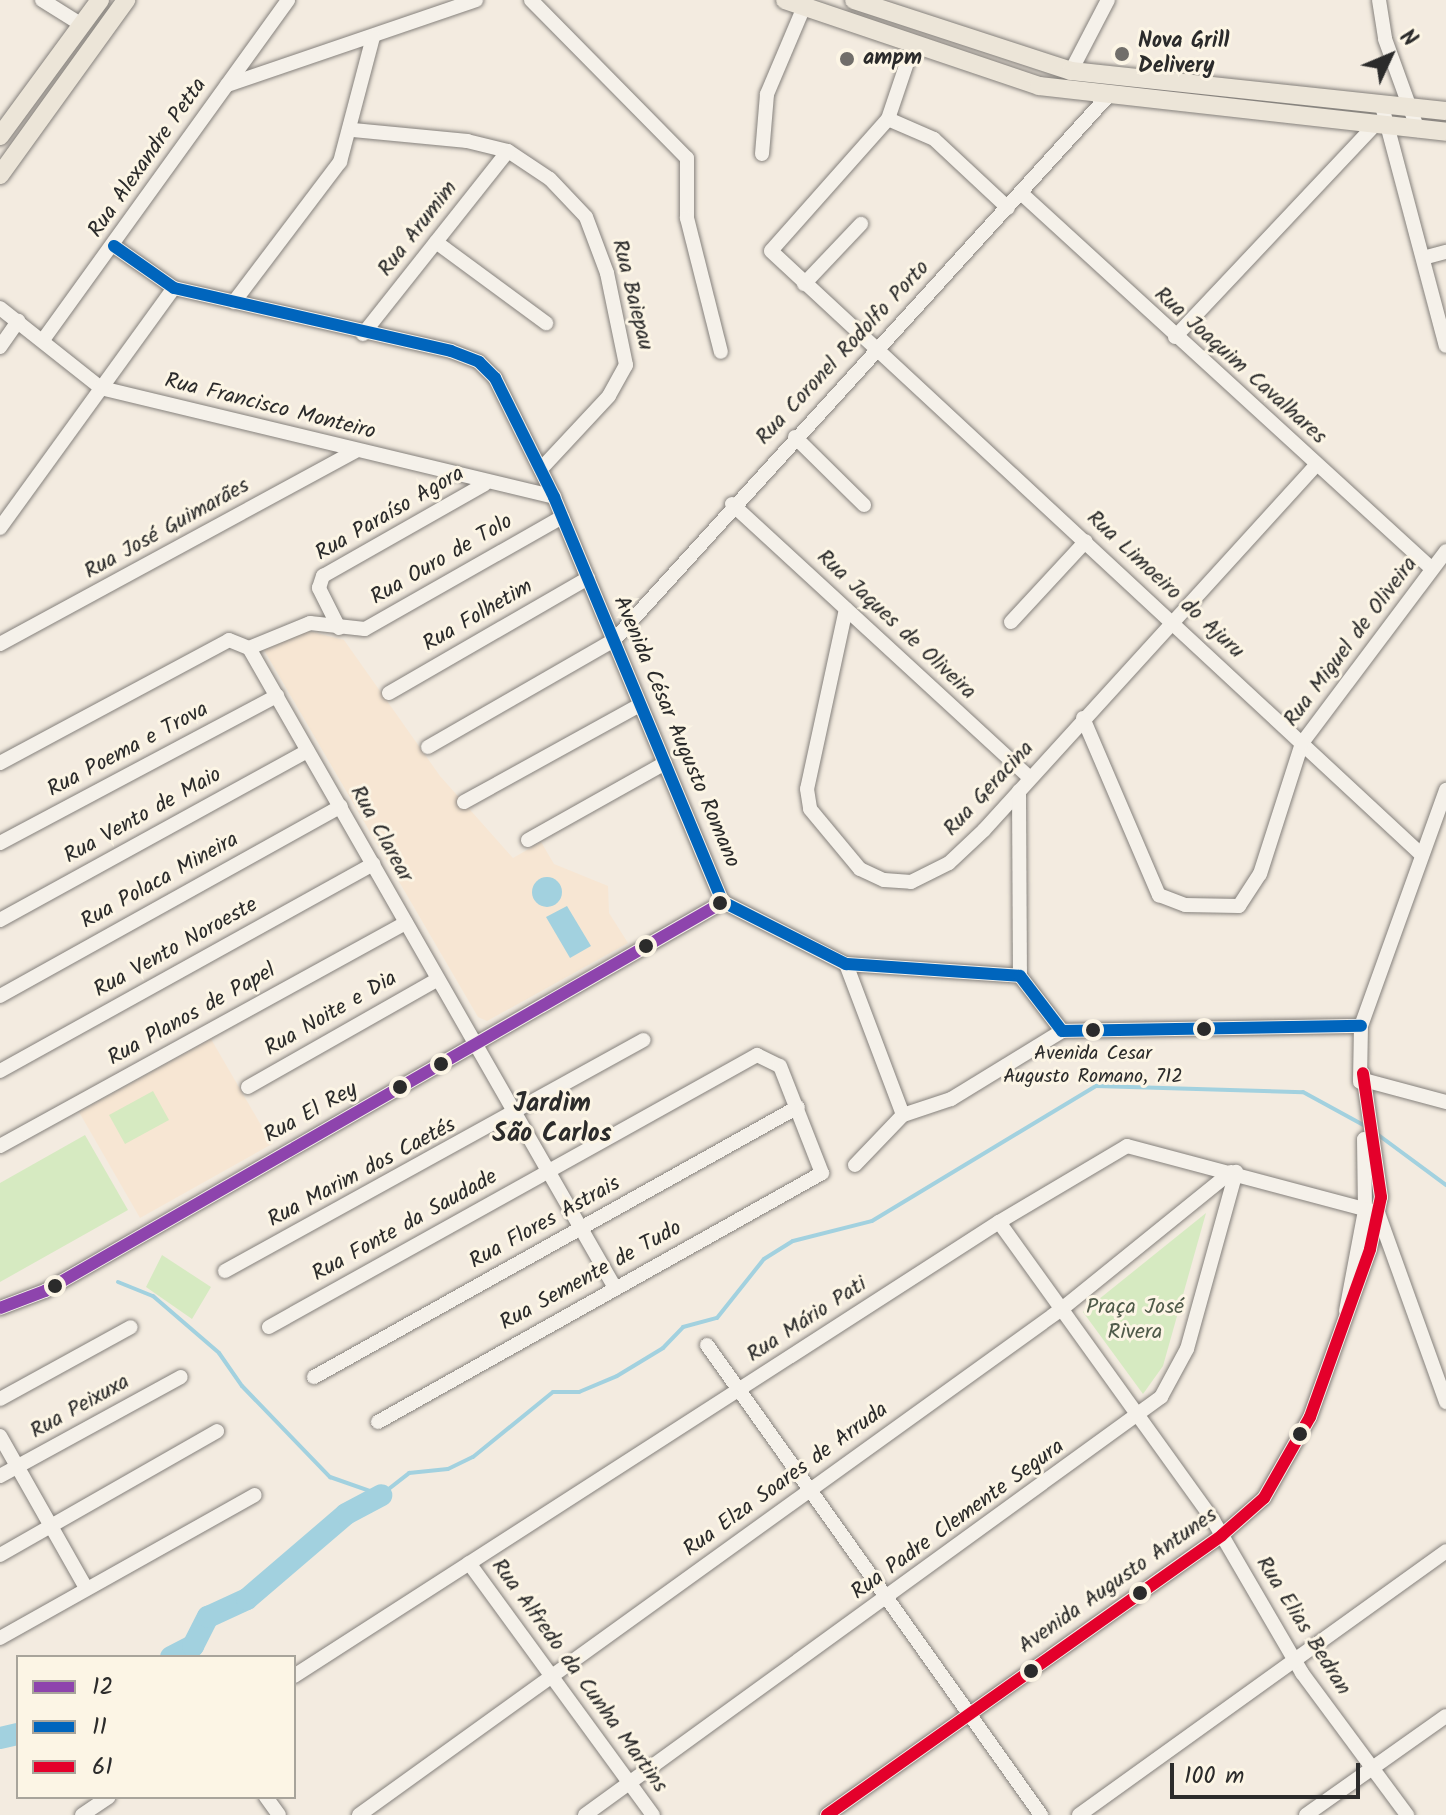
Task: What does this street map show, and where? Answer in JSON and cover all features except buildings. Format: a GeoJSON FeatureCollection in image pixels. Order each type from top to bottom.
{"type":"FeatureCollection","features":[{"type":"Feature","properties":{"kind":"main road"},"geometry":{"type":"LineString","coordinates":[[0,136],[100,0]]}},
{"type":"Feature","properties":{"kind":"main road"},"geometry":{"type":"LineString","coordinates":[[0,175],[126,0]]}},
{"type":"Feature","properties":{"kind":"main road"},"geometry":{"type":"LineString","coordinates":[[785,0],[912,48],[1039,86],[1107,97],[1446,132]]}},
{"type":"Feature","properties":{"kind":"main road"},"geometry":{"type":"LineString","coordinates":[[810,10],[857,0],[1071,71],[1412,110],[1446,111]]}},
{"type":"Feature","properties":{"kind":"street"},"geometry":{"type":"LineString","coordinates":[[42,0],[82,25]]}},
{"type":"Feature","properties":{"kind":"street","name":"Rua Alexandre Petta"},"geometry":{"type":"LineString","coordinates":[[43,340],[114,246],[288,0]]}},
{"type":"Feature","properties":{"kind":"street"},"geometry":{"type":"LineString","coordinates":[[227,85],[476,0]]}},
{"type":"Feature","properties":{"kind":"street"},"geometry":{"type":"LineString","coordinates":[[531,0],[687,158],[687,218],[721,352]]}},
{"type":"Feature","properties":{"kind":"street"},"geometry":{"type":"LineString","coordinates":[[1071,71],[1108,0]]}},
{"type":"Feature","properties":{"kind":"street"},"geometry":{"type":"LineString","coordinates":[[1379,0],[1385,39],[1418,130]]}},
{"type":"Feature","properties":{"kind":"street"},"geometry":{"type":"LineString","coordinates":[[762,154],[767,94],[810,10]]}},
{"type":"Feature","properties":{"kind":"street"},"geometry":{"type":"LineString","coordinates":[[234,302],[322,189],[353,130],[373,37]]}},
{"type":"Feature","properties":{"kind":"street"},"geometry":{"type":"LineString","coordinates":[[912,48],[888,119],[934,139],[1008,208]]}},
{"type":"Feature","properties":{"kind":"street","name":"Rua Coronel Rodolfo Porto"},"geometry":{"type":"LineString","coordinates":[[428,747],[614,640],[732,504],[1008,208],[1107,97]]}},
{"type":"Feature","properties":{"kind":"street"},"geometry":{"type":"LineString","coordinates":[[1382,106],[1380,126],[1423,258],[1446,346]]}},
{"type":"Feature","properties":{"kind":"street","name":"Rua Limoeiro do Ajuru"},"geometry":{"type":"LineString","coordinates":[[888,119],[771,251],[1422,855]]}},
{"type":"Feature","properties":{"kind":"street"},"geometry":{"type":"LineString","coordinates":[[1175,337],[1380,126]]}},
{"type":"Feature","properties":{"kind":"street","name":"Rua Baiepau"},"geometry":{"type":"LineString","coordinates":[[353,130],[508,151],[550,179],[586,217],[625,350],[621,380],[541,469]]}},
{"type":"Feature","properties":{"kind":"street","name":"Rua Arumim"},"geometry":{"type":"LineString","coordinates":[[363,334],[508,151]]}},
{"type":"Feature","properties":{"kind":"street","name":"Rua Joaquim Cavalhares"},"geometry":{"type":"LineString","coordinates":[[1021,193],[1432,569]]}},
{"type":"Feature","properties":{"kind":"street"},"geometry":{"type":"LineString","coordinates":[[804,284],[861,224]]}},
{"type":"Feature","properties":{"kind":"street"},"geometry":{"type":"LineString","coordinates":[[436,242],[546,323]]}},
{"type":"Feature","properties":{"kind":"street","name":"Avenida César Augusto Romano"},"geometry":{"type":"LineString","coordinates":[[114,246],[174,288],[479,362],[508,397],[554,497],[723,902],[846,964],[1020,976]]}},
{"type":"Feature","properties":{"kind":"street"},"geometry":{"type":"LineString","coordinates":[[1423,258],[1446,252]]}},
{"type":"Feature","properties":{"kind":"street"},"geometry":{"type":"LineString","coordinates":[[0,528],[174,288]]}},
{"type":"Feature","properties":{"kind":"street","name":"Rua Francisco Monteiro"},"geometry":{"type":"LineString","coordinates":[[0,308],[101,388],[485,484],[554,497]]}},
{"type":"Feature","properties":{"kind":"street"},"geometry":{"type":"LineString","coordinates":[[0,347],[18,321]]}},
{"type":"Feature","properties":{"kind":"street"},"geometry":{"type":"LineString","coordinates":[[795,437],[864,505]]}},
{"type":"Feature","properties":{"kind":"street","name":"Rua José Guimarães"},"geometry":{"type":"LineString","coordinates":[[0,644],[355,451]]}},
{"type":"Feature","properties":{"kind":"street","name":"Rua Geracina"},"geometry":{"type":"LineString","coordinates":[[846,609],[807,789],[815,822],[838,850],[884,880],[924,878],[949,863],[1019,791],[1316,465]]}},
{"type":"Feature","properties":{"kind":"street","name":"Rua Paraíso Agora"},"geometry":{"type":"LineString","coordinates":[[339,628],[319,588],[323,576],[485,484]]}},
{"type":"Feature","properties":{"kind":"street","name":"Rua Jaques de Oliveira"},"geometry":{"type":"LineString","coordinates":[[732,504],[1030,778]]}},
{"type":"Feature","properties":{"kind":"street","name":"Rua Ouro de Tolo"},"geometry":{"type":"LineString","coordinates":[[249,648],[310,623],[365,629],[562,517]]}},
{"type":"Feature","properties":{"kind":"street"},"geometry":{"type":"LineString","coordinates":[[1011,622],[1086,541]]}},
{"type":"Feature","properties":{"kind":"street","name":"Rua Miguel de Oliveira"},"geometry":{"type":"LineString","coordinates":[[1083,718],[1149,881],[1159,895],[1185,905],[1239,906],[1247,900],[1302,743],[1446,551]]}},
{"type":"Feature","properties":{"kind":"street","name":"Rua Folhetim"},"geometry":{"type":"LineString","coordinates":[[389,693],[588,578]]}},
{"type":"Feature","properties":{"kind":"street"},"geometry":{"type":"LineString","coordinates":[[0,763],[229,640],[249,648]]}},
{"type":"Feature","properties":{"kind":"street","name":"Rua Clarear"},"geometry":{"type":"LineString","coordinates":[[249,648],[341,806],[436,980],[614,1286]]}},
{"type":"Feature","properties":{"kind":"street","name":"Rua Poema e Trova"},"geometry":{"type":"LineString","coordinates":[[0,843],[277,696]]}},
{"type":"Feature","properties":{"kind":"street"},"geometry":{"type":"LineString","coordinates":[[464,802],[640,705]]}},
{"type":"Feature","properties":{"kind":"street","name":"Rua Vento de Maio"},"geometry":{"type":"LineString","coordinates":[[0,920],[308,751]]}},
{"type":"Feature","properties":{"kind":"street"},"geometry":{"type":"LineString","coordinates":[[528,840],[665,763]]}},
{"type":"Feature","properties":{"kind":"street"},"geometry":{"type":"LineString","coordinates":[[855,1165],[903,1115],[951,1099],[1062,1031],[1361,1026],[1446,790]]}},
{"type":"Feature","properties":{"kind":"street"},"geometry":{"type":"LineString","coordinates":[[1019,791],[1020,976],[1062,1031]]}},
{"type":"Feature","properties":{"kind":"street","name":"Rua Polaca Mineira"},"geometry":{"type":"LineString","coordinates":[[0,996],[341,806]]}},
{"type":"Feature","properties":{"kind":"street","name":"Rua Vento Noroeste"},"geometry":{"type":"LineString","coordinates":[[0,1071],[373,864]]}},
{"type":"Feature","properties":{"kind":"street","name":"Rua El Rey"},"geometry":{"type":"LineString","coordinates":[[0,1308],[45,1291],[475,1048],[723,902]]}},
{"type":"Feature","properties":{"kind":"street","name":"Rua Planos de Papel"},"geometry":{"type":"LineString","coordinates":[[0,1146],[406,923]]}},
{"type":"Feature","properties":{"kind":"street"},"geometry":{"type":"LineString","coordinates":[[846,964],[903,1115]]}},
{"type":"Feature","properties":{"kind":"street","name":"Rua Noite e Dia"},"geometry":{"type":"LineString","coordinates":[[248,1087],[436,980]]}},
{"type":"Feature","properties":{"kind":"street","name":"Avenida Augusto Antunes"},"geometry":{"type":"LineString","coordinates":[[827,1815],[1222,1535],[1264,1498],[1293,1452],[1370,1249],[1370,1150],[1361,1026]]}},
{"type":"Feature","properties":{"kind":"street","name":"Rua Marim dos Caetés"},"geometry":{"type":"LineString","coordinates":[[225,1271],[514,1116],[644,1040]]}},
{"type":"Feature","properties":{"kind":"street","name":"Rua Fonte da Saudade"},"geometry":{"type":"LineString","coordinates":[[269,1327],[757,1055],[773,1059],[798,1107]]}},
{"type":"Feature","properties":{"kind":"street"},"geometry":{"type":"LineString","coordinates":[[1363,1077],[1446,1102]]}},
{"type":"Feature","properties":{"kind":"street","name":"Rua Semente de Tudo"},"geometry":{"type":"LineString","coordinates":[[378,1422],[824,1168],[798,1107]]}},
{"type":"Feature","properties":{"kind":"street","name":"Rua Flores Astrais"},"geometry":{"type":"LineString","coordinates":[[314,1377],[798,1107]]}},
{"type":"Feature","properties":{"kind":"street","name":"Rua Mário Pati"},"geometry":{"type":"LineString","coordinates":[[296,1675],[999,1222],[1127,1146],[1372,1211]]}},
{"type":"Feature","properties":{"kind":"street","name":"Rua Elza Soares de Arruda"},"geometry":{"type":"LineString","coordinates":[[359,1815],[1063,1308],[1234,1172]]}},
{"type":"Feature","properties":{"kind":"street","name":"Rua Padre Clemente Segura"},"geometry":{"type":"LineString","coordinates":[[585,1815],[1140,1416],[1177,1376],[1234,1172]]}},
{"type":"Feature","properties":{"kind":"street"},"geometry":{"type":"LineString","coordinates":[[1372,1211],[1411,1297],[1446,1402]]}},
{"type":"Feature","properties":{"kind":"street","name":"Avenida Augusto Antunes"},"geometry":{"type":"LineString","coordinates":[[1346,1311],[1372,1211]]}},
{"type":"Feature","properties":{"kind":"street","name":"Rua Elias Bedran"},"geometry":{"type":"LineString","coordinates":[[999,1222],[1222,1535],[1293,1660],[1407,1815]]}},
{"type":"Feature","properties":{"kind":"street"},"geometry":{"type":"LineString","coordinates":[[1370,1249],[1381,1246],[1389,1253],[1411,1297]]}},
{"type":"Feature","properties":{"kind":"street"},"geometry":{"type":"LineString","coordinates":[[0,1399],[131,1327]]}},
{"type":"Feature","properties":{"kind":"street"},"geometry":{"type":"LineString","coordinates":[[707,1345],[885,1600],[1041,1815]]}},
{"type":"Feature","properties":{"kind":"street","name":"Rua Peixuxa"},"geometry":{"type":"LineString","coordinates":[[0,1476],[181,1377]]}},
{"type":"Feature","properties":{"kind":"street"},"geometry":{"type":"LineString","coordinates":[[0,1555],[217,1431]]}},
{"type":"Feature","properties":{"kind":"street"},"geometry":{"type":"LineString","coordinates":[[0,1436],[86,1588]]}},
{"type":"Feature","properties":{"kind":"street"},"geometry":{"type":"LineString","coordinates":[[0,1638],[255,1495]]}},
{"type":"Feature","properties":{"kind":"street"},"geometry":{"type":"LineString","coordinates":[[1079,1815],[1446,1551]]}},
{"type":"Feature","properties":{"kind":"street","name":"Rua Alfredo da Cunha Martins"},"geometry":{"type":"LineString","coordinates":[[469,1563],[554,1675],[653,1815]]}},
{"type":"Feature","properties":{"kind":"street"},"geometry":{"type":"LineString","coordinates":[[1306,1815],[1446,1716]]}},
{"type":"Feature","properties":{"kind":"street"},"geometry":{"type":"LineString","coordinates":[[82,1815],[106,1799]]}},
{"type":"Feature","properties":{"kind":"shaded area"},"geometry":{"type":"Polygon","coordinates":[[[301,629],[344,640],[440,776],[513,858],[541,842],[554,864],[608,886],[609,913],[628,943],[487,1021],[478,1017],[264,650],[301,629]]]}},
{"type":"Feature","properties":{"kind":"shaded area"},"geometry":{"type":"Polygon","coordinates":[[[211,1039],[272,1144],[140,1218],[79,1112],[211,1039]]]}},
{"type":"Feature","properties":{"kind":"green space"},"geometry":{"type":"Polygon","coordinates":[[[153,1091],[169,1120],[125,1144],[109,1115],[153,1091]]]}},
{"type":"Feature","properties":{"kind":"green space"},"geometry":{"type":"Polygon","coordinates":[[[85,1135],[128,1210],[0,1282],[0,1183],[85,1135]]]}},
{"type":"Feature","properties":{"kind":"green space","name":"Praça José Rivera"},"geometry":{"type":"Polygon","coordinates":[[[1206,1213],[1163,1366],[1143,1394],[1083,1312],[1206,1213]]]}},
{"type":"Feature","properties":{"kind":"green space"},"geometry":{"type":"Polygon","coordinates":[[[162,1255],[211,1287],[192,1319],[146,1287],[162,1255]]]}},
{"type":"Feature","properties":{"kind":"water"},"geometry":{"type":"Polygon","coordinates":[[[547,877],[557,882],[562,892],[557,902],[547,907],[537,902],[532,892],[537,882],[547,877]]]}},
{"type":"Feature","properties":{"kind":"water"},"geometry":{"type":"Polygon","coordinates":[[[567,906],[591,946],[570,958],[546,917],[567,906]]]}},
{"type":"Feature","properties":{"kind":"waterway"},"geometry":{"type":"LineString","coordinates":[[118,1282],[153,1296],[219,1353],[242,1386],[330,1477],[381,1495],[409,1473],[448,1469],[473,1457],[553,1392],[579,1392],[617,1376],[663,1348],[683,1327],[717,1318],[764,1259],[793,1241],[872,1221],[1096,1086],[1303,1092],[1367,1127]]}},
{"type":"Feature","properties":{"kind":"waterway"},"geometry":{"type":"LineString","coordinates":[[1377,1134],[1446,1185]]}},
{"type":"Feature","properties":{"kind":"waterway"},"geometry":{"type":"LineString","coordinates":[[175,1655],[193,1646],[208,1617],[247,1599],[346,1514],[381,1495]]}},
{"type":"Feature","properties":{"kind":"waterway"},"geometry":{"type":"LineString","coordinates":[[0,1738],[16,1734]]}},
{"type":"Feature","properties":{"kind":"transit line","name":"11"},"geometry":{"type":"LineString","coordinates":[[114,246],[174,288],[451,351],[479,362],[495,378],[554,497],[723,902],[846,964],[1020,976],[1062,1031],[1361,1026]]}},
{"type":"Feature","properties":{"kind":"transit line","name":"12"},"geometry":{"type":"LineString","coordinates":[[0,1308],[45,1291],[723,902]]}},
{"type":"Feature","properties":{"kind":"transit line","name":"61"},"geometry":{"type":"LineString","coordinates":[[827,1815],[1222,1535],[1264,1498],[1310,1417],[1370,1249],[1381,1197],[1363,1073]]}},
{"type":"Feature","properties":{"kind":"place","name":"Nova Grill Delivery"},"geometry":{"type":"Point","coordinates":[1122,54]}},
{"type":"Feature","properties":{"kind":"place","name":"ampm"},"geometry":{"type":"Point","coordinates":[847,59]}},
{"type":"Feature","properties":{"kind":"place","name":"Avenida Cesar Augusto Romano, 712"},"geometry":{"type":"Point","coordinates":[1093,1030]}},
{"type":"Feature","properties":{"kind":"district","name":"Jardim São Carlos"},"geometry":{"type":"Point","coordinates":[552,1120]}}]}
